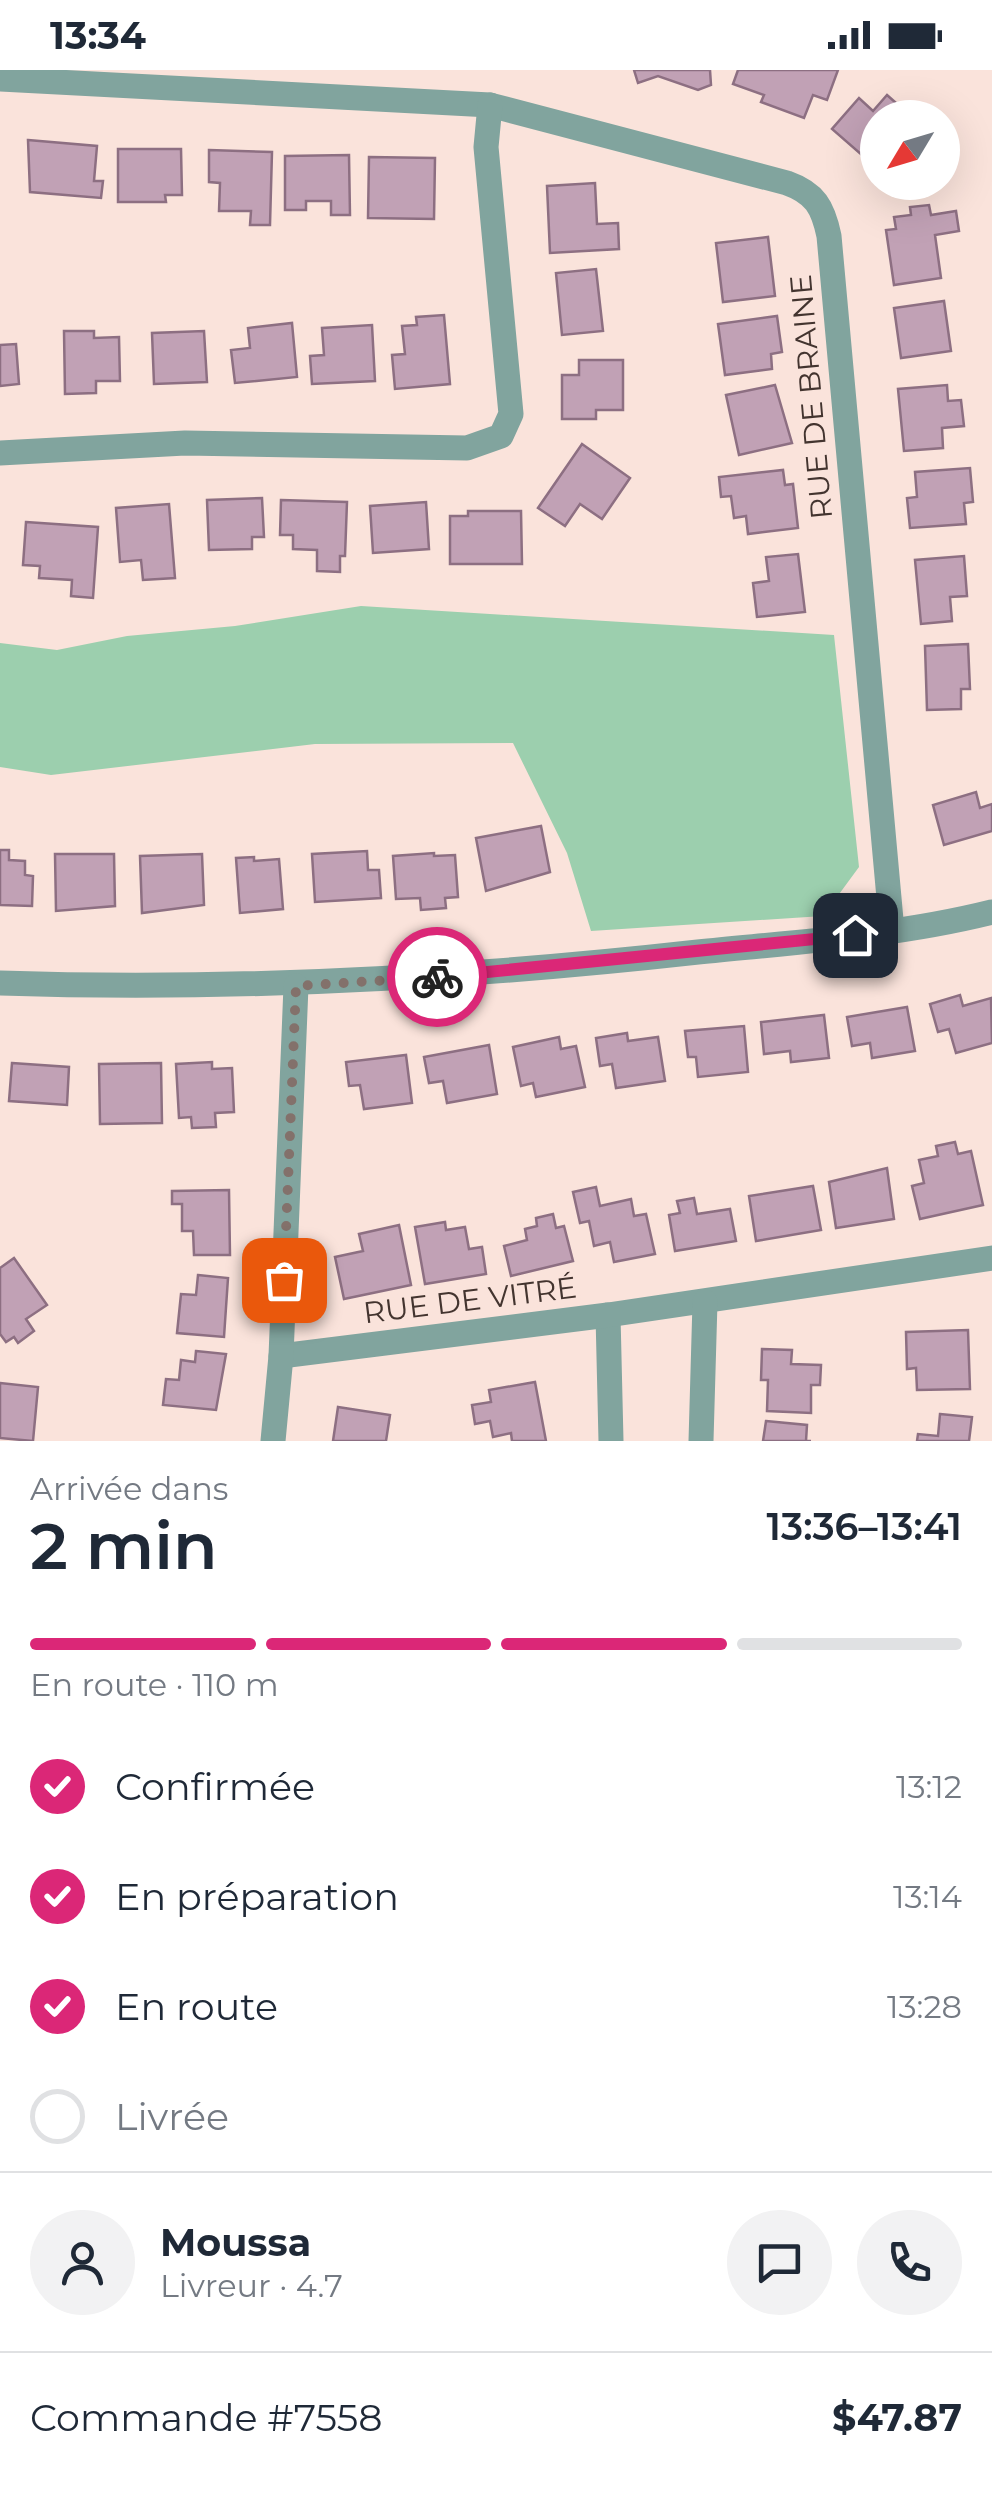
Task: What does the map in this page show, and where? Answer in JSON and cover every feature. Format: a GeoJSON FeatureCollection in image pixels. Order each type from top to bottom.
{"type":"FeatureCollection","features":[{"type":"Feature","properties":{"kind":"street","name":"RUE DE BRAINE"},"geometry":{"type":"LineString","coordinates":[[0,78],[490,105],[804,189],[821,206],[831,256],[892,931]]}},
{"type":"Feature","properties":{"kind":"street"},"geometry":{"type":"LineString","coordinates":[[0,454],[204,443],[466,448],[501,436],[511,414],[486,147],[490,105]]}},
{"type":"Feature","properties":{"kind":"street"},"geometry":{"type":"LineString","coordinates":[[0,983],[296,986],[579,965],[892,931],[992,912]]}},
{"type":"Feature","properties":{"kind":"street"},"geometry":{"type":"LineString","coordinates":[[272,1441],[280,1356],[296,986]]}},
{"type":"Feature","properties":{"kind":"street","name":"RUE DE VITRÉ"},"geometry":{"type":"LineString","coordinates":[[280,1356],[704,1302],[992,1258]]}},
{"type":"Feature","properties":{"kind":"street"},"geometry":{"type":"LineString","coordinates":[[701,1441],[704,1302]]}},
{"type":"Feature","properties":{"kind":"street","name":"RUE DE VITRÉ"},"geometry":{"type":"LineString","coordinates":[[608,1315],[611,1441]]}},
{"type":"Feature","properties":{"kind":"green space"},"geometry":{"type":"Polygon","coordinates":[[[361,606],[834,635],[859,867],[823,916],[591,931],[567,853],[513,743],[315,744],[51,775],[0,767],[0,643],[57,650],[127,636],[235,626],[361,606]]]}},
{"type":"Feature","properties":{"kind":"building"},"geometry":{"type":"Polygon","coordinates":[[[634,70],[710,70],[711,85],[698,90],[658,76],[638,83],[634,70]]]}},
{"type":"Feature","properties":{"kind":"building"},"geometry":{"type":"Polygon","coordinates":[[[738,70],[838,70],[827,100],[813,95],[804,118],[761,102],[764,95],[733,84],[738,70]]]}},
{"type":"Feature","properties":{"kind":"building"},"geometry":{"type":"Polygon","coordinates":[[[861,100],[860,153],[832,129],[861,100]]]}},
{"type":"Feature","properties":{"kind":"building"},"geometry":{"type":"Polygon","coordinates":[[[28,140],[97,146],[94,181],[103,181],[101,198],[30,192],[28,140]]]}},
{"type":"Feature","properties":{"kind":"building"},"geometry":{"type":"Polygon","coordinates":[[[118,149],[181,149],[182,195],[165,195],[166,202],[118,202],[118,149]]]}},
{"type":"Feature","properties":{"kind":"building"},"geometry":{"type":"Polygon","coordinates":[[[209,150],[272,152],[270,225],[250,225],[251,211],[219,211],[220,183],[209,182],[209,150]]]}},
{"type":"Feature","properties":{"kind":"building"},"geometry":{"type":"Polygon","coordinates":[[[349,155],[350,215],[331,215],[331,201],[306,201],[306,210],[285,210],[285,156],[349,155]]]}},
{"type":"Feature","properties":{"kind":"building"},"geometry":{"type":"Polygon","coordinates":[[[369,157],[435,158],[434,219],[368,218],[369,157]]]}},
{"type":"Feature","properties":{"kind":"building"},"geometry":{"type":"Polygon","coordinates":[[[595,183],[597,224],[618,223],[619,249],[550,253],[547,186],[595,183]]]}},
{"type":"Feature","properties":{"kind":"building"},"geometry":{"type":"Polygon","coordinates":[[[929,205],[931,215],[956,211],[959,231],[935,235],[941,278],[894,285],[886,230],[896,229],[894,217],[911,215],[910,207],[929,205]]]}},
{"type":"Feature","properties":{"kind":"building"},"geometry":{"type":"Polygon","coordinates":[[[768,237],[775,296],[723,302],[716,243],[768,237]]]}},
{"type":"Feature","properties":{"kind":"building"},"geometry":{"type":"Polygon","coordinates":[[[596,269],[603,331],[562,335],[556,273],[596,269]]]}},
{"type":"Feature","properties":{"kind":"building"},"geometry":{"type":"Polygon","coordinates":[[[944,301],[951,351],[901,358],[894,308],[944,301]]]}},
{"type":"Feature","properties":{"kind":"building"},"geometry":{"type":"Polygon","coordinates":[[[444,315],[450,384],[395,389],[392,355],[405,354],[402,326],[417,325],[416,317],[444,315]]]}},
{"type":"Feature","properties":{"kind":"building"},"geometry":{"type":"Polygon","coordinates":[[[777,316],[782,352],[771,354],[772,369],[725,375],[718,324],[777,316]]]}},
{"type":"Feature","properties":{"kind":"building"},"geometry":{"type":"Polygon","coordinates":[[[292,323],[297,377],[235,383],[231,350],[250,348],[248,328],[292,323]]]}},
{"type":"Feature","properties":{"kind":"building"},"geometry":{"type":"Polygon","coordinates":[[[372,325],[375,381],[312,384],[310,356],[324,355],[322,328],[372,325]]]}},
{"type":"Feature","properties":{"kind":"building"},"geometry":{"type":"Polygon","coordinates":[[[64,331],[94,331],[94,338],[119,337],[120,381],[96,381],[96,393],[65,394],[64,331]]]}},
{"type":"Feature","properties":{"kind":"building"},"geometry":{"type":"Polygon","coordinates":[[[204,331],[207,382],[154,384],[152,333],[204,331]]]}},
{"type":"Feature","properties":{"kind":"building"},"geometry":{"type":"Polygon","coordinates":[[[16,344],[19,384],[0,386],[0,345],[16,344]]]}},
{"type":"Feature","properties":{"kind":"building"},"geometry":{"type":"Polygon","coordinates":[[[579,360],[623,360],[623,410],[596,410],[596,419],[562,419],[562,375],[579,375],[579,360]]]}},
{"type":"Feature","properties":{"kind":"building"},"geometry":{"type":"Polygon","coordinates":[[[775,385],[792,443],[739,455],[726,395],[775,385]]]}},
{"type":"Feature","properties":{"kind":"building"},"geometry":{"type":"Polygon","coordinates":[[[947,385],[948,401],[961,400],[964,426],[942,428],[943,448],[904,451],[898,389],[947,385]]]}},
{"type":"Feature","properties":{"kind":"building"},"geometry":{"type":"Polygon","coordinates":[[[582,444],[630,478],[602,519],[580,504],[565,526],[538,508],[582,444]]]}},
{"type":"Feature","properties":{"kind":"building"},"geometry":{"type":"Polygon","coordinates":[[[970,468],[973,502],[964,503],[966,524],[910,528],[907,498],[917,497],[915,472],[970,468]]]}},
{"type":"Feature","properties":{"kind":"building"},"geometry":{"type":"Polygon","coordinates":[[[783,470],[785,485],[793,484],[798,528],[748,534],[746,516],[734,518],[731,496],[721,497],[719,477],[783,470]]]}},
{"type":"Feature","properties":{"kind":"building"},"geometry":{"type":"Polygon","coordinates":[[[262,498],[264,537],[252,537],[252,549],[209,550],[207,500],[262,498]]]}},
{"type":"Feature","properties":{"kind":"building"},"geometry":{"type":"Polygon","coordinates":[[[281,500],[347,502],[345,556],[340,556],[340,572],[317,571],[317,550],[293,549],[293,535],[280,535],[281,500]]]}},
{"type":"Feature","properties":{"kind":"building"},"geometry":{"type":"Polygon","coordinates":[[[426,502],[429,549],[373,553],[370,506],[426,502]]]}},
{"type":"Feature","properties":{"kind":"building"},"geometry":{"type":"Polygon","coordinates":[[[169,504],[175,578],[143,580],[141,560],[120,562],[116,508],[169,504]]]}},
{"type":"Feature","properties":{"kind":"building"},"geometry":{"type":"Polygon","coordinates":[[[468,511],[521,511],[522,564],[450,564],[450,516],[468,516],[468,511]]]}},
{"type":"Feature","properties":{"kind":"building"},"geometry":{"type":"Polygon","coordinates":[[[26,522],[98,527],[93,598],[71,596],[72,580],[39,578],[40,566],[23,565],[26,522]]]}},
{"type":"Feature","properties":{"kind":"building"},"geometry":{"type":"Polygon","coordinates":[[[798,554],[805,612],[757,617],[753,583],[769,581],[766,557],[798,554]]]}},
{"type":"Feature","properties":{"kind":"building"},"geometry":{"type":"Polygon","coordinates":[[[964,556],[967,596],[950,597],[952,621],[921,624],[915,560],[964,556]]]}},
{"type":"Feature","properties":{"kind":"building"},"geometry":{"type":"Polygon","coordinates":[[[968,644],[970,689],[961,689],[961,709],[927,710],[925,646],[968,644]]]}},
{"type":"Feature","properties":{"kind":"building"},"geometry":{"type":"Polygon","coordinates":[[[976,792],[980,808],[992,804],[992,831],[944,845],[933,805],[976,792]]]}},
{"type":"Feature","properties":{"kind":"building"},"geometry":{"type":"Polygon","coordinates":[[[541,826],[550,872],[486,891],[476,838],[541,826]]]}},
{"type":"Feature","properties":{"kind":"building"},"geometry":{"type":"Polygon","coordinates":[[[0,850],[9,850],[9,860],[25,861],[25,875],[33,876],[32,906],[0,905],[0,850]]]}},
{"type":"Feature","properties":{"kind":"building"},"geometry":{"type":"Polygon","coordinates":[[[367,851],[368,870],[379,870],[381,898],[315,902],[312,854],[367,851]]]}},
{"type":"Feature","properties":{"kind":"building"},"geometry":{"type":"Polygon","coordinates":[[[55,854],[114,854],[115,906],[56,911],[55,854]]]}},
{"type":"Feature","properties":{"kind":"building"},"geometry":{"type":"Polygon","coordinates":[[[202,854],[204,905],[142,913],[140,856],[202,854]]]}},
{"type":"Feature","properties":{"kind":"building"},"geometry":{"type":"Polygon","coordinates":[[[455,855],[458,897],[445,898],[446,908],[421,910],[420,898],[396,899],[393,856],[455,855]]]}},
{"type":"Feature","properties":{"kind":"building"},"geometry":{"type":"Polygon","coordinates":[[[254,857],[254,861],[279,859],[283,909],[240,913],[236,858],[254,857]]]}},
{"type":"Feature","properties":{"kind":"building"},"geometry":{"type":"Polygon","coordinates":[[[960,995],[963,1006],[991,998],[992,1043],[956,1053],[949,1029],[938,1032],[930,1004],[960,995]]]}},
{"type":"Feature","properties":{"kind":"building"},"geometry":{"type":"Polygon","coordinates":[[[907,1007],[915,1051],[872,1058],[870,1043],[852,1046],[847,1017],[907,1007]]]}},
{"type":"Feature","properties":{"kind":"building"},"geometry":{"type":"Polygon","coordinates":[[[824,1015],[829,1058],[791,1062],[790,1051],[764,1054],[761,1022],[824,1015]]]}},
{"type":"Feature","properties":{"kind":"building"},"geometry":{"type":"Polygon","coordinates":[[[744,1026],[748,1072],[698,1077],[696,1057],[688,1057],[685,1031],[744,1026]]]}},
{"type":"Feature","properties":{"kind":"building"},"geometry":{"type":"Polygon","coordinates":[[[627,1033],[628,1041],[658,1037],[665,1081],[616,1088],[612,1064],[600,1066],[596,1038],[627,1033]]]}},
{"type":"Feature","properties":{"kind":"building"},"geometry":{"type":"Polygon","coordinates":[[[559,1037],[561,1049],[576,1046],[585,1087],[536,1097],[533,1083],[521,1086],[513,1047],[559,1037]]]}},
{"type":"Feature","properties":{"kind":"building"},"geometry":{"type":"Polygon","coordinates":[[[489,1045],[497,1094],[447,1103],[443,1081],[429,1083],[424,1057],[489,1045]]]}},
{"type":"Feature","properties":{"kind":"building"},"geometry":{"type":"Polygon","coordinates":[[[406,1055],[412,1103],[364,1109],[360,1085],[349,1086],[346,1062],[406,1055]]]}},
{"type":"Feature","properties":{"kind":"building"},"geometry":{"type":"Polygon","coordinates":[[[212,1062],[212,1069],[232,1068],[234,1112],[215,1113],[216,1127],[192,1128],[191,1117],[179,1118],[176,1064],[212,1062]]]}},
{"type":"Feature","properties":{"kind":"building"},"geometry":{"type":"Polygon","coordinates":[[[12,1063],[69,1067],[67,1105],[9,1101],[12,1063]]]}},
{"type":"Feature","properties":{"kind":"building"},"geometry":{"type":"Polygon","coordinates":[[[161,1063],[162,1123],[100,1124],[99,1064],[161,1063]]]}},
{"type":"Feature","properties":{"kind":"building"},"geometry":{"type":"Polygon","coordinates":[[[955,1142],[958,1154],[971,1151],[983,1205],[920,1219],[912,1186],[924,1183],[919,1160],[938,1156],[936,1146],[955,1142]]]}},
{"type":"Feature","properties":{"kind":"building"},"geometry":{"type":"Polygon","coordinates":[[[887,1168],[894,1219],[836,1228],[829,1182],[887,1168]]]}},
{"type":"Feature","properties":{"kind":"building"},"geometry":{"type":"Polygon","coordinates":[[[813,1186],[821,1230],[756,1241],[749,1196],[813,1186]]]}},
{"type":"Feature","properties":{"kind":"building"},"geometry":{"type":"Polygon","coordinates":[[[596,1187],[600,1206],[631,1199],[634,1216],[646,1214],[655,1254],[614,1262],[610,1242],[594,1246],[589,1221],[580,1223],[573,1192],[596,1187]]]}},
{"type":"Feature","properties":{"kind":"building"},"geometry":{"type":"Polygon","coordinates":[[[229,1190],[230,1255],[194,1255],[193,1231],[182,1231],[182,1204],[172,1204],[172,1191],[229,1190]]]}},
{"type":"Feature","properties":{"kind":"building"},"geometry":{"type":"Polygon","coordinates":[[[694,1198],[697,1214],[730,1209],[736,1241],[675,1251],[669,1215],[680,1213],[677,1201],[694,1198]]]}},
{"type":"Feature","properties":{"kind":"building"},"geometry":{"type":"Polygon","coordinates":[[[553,1214],[556,1228],[564,1226],[573,1261],[511,1276],[504,1246],[527,1240],[525,1229],[537,1226],[536,1218],[553,1214]]]}},
{"type":"Feature","properties":{"kind":"building"},"geometry":{"type":"Polygon","coordinates":[[[445,1222],[446,1230],[465,1227],[469,1249],[482,1247],[486,1274],[425,1284],[415,1227],[445,1222]]]}},
{"type":"Feature","properties":{"kind":"building"},"geometry":{"type":"Polygon","coordinates":[[[399,1225],[411,1285],[344,1299],[335,1257],[363,1251],[359,1234],[399,1225]]]}},
{"type":"Feature","properties":{"kind":"building"},"geometry":{"type":"Polygon","coordinates":[[[14,1258],[47,1305],[26,1319],[34,1331],[18,1343],[14,1337],[6,1342],[0,1334],[0,1268],[14,1258]]]}},
{"type":"Feature","properties":{"kind":"building"},"geometry":{"type":"Polygon","coordinates":[[[198,1275],[228,1278],[224,1337],[177,1333],[181,1294],[196,1295],[198,1275]]]}},
{"type":"Feature","properties":{"kind":"building"},"geometry":{"type":"Polygon","coordinates":[[[968,1330],[970,1389],[917,1390],[916,1368],[907,1369],[906,1332],[968,1330]]]}},
{"type":"Feature","properties":{"kind":"building"},"geometry":{"type":"Polygon","coordinates":[[[762,1349],[792,1350],[791,1364],[821,1365],[820,1385],[811,1385],[811,1413],[767,1411],[768,1380],[761,1380],[762,1349]]]}},
{"type":"Feature","properties":{"kind":"building"},"geometry":{"type":"Polygon","coordinates":[[[196,1351],[226,1354],[216,1410],[163,1405],[166,1379],[179,1380],[181,1360],[195,1362],[196,1351]]]}},
{"type":"Feature","properties":{"kind":"building"},"geometry":{"type":"Polygon","coordinates":[[[535,1382],[546,1441],[512,1441],[511,1433],[493,1437],[490,1421],[475,1424],[472,1405],[491,1402],[489,1390],[535,1382]]]}},
{"type":"Feature","properties":{"kind":"building"},"geometry":{"type":"Polygon","coordinates":[[[0,1383],[38,1387],[33,1441],[0,1438],[0,1383]]]}},
{"type":"Feature","properties":{"kind":"building"},"geometry":{"type":"Polygon","coordinates":[[[338,1407],[390,1415],[386,1441],[333,1441],[338,1407]]]}},
{"type":"Feature","properties":{"kind":"building"},"geometry":{"type":"Polygon","coordinates":[[[940,1414],[972,1417],[969,1441],[917,1441],[918,1434],[938,1436],[940,1414]]]}},
{"type":"Feature","properties":{"kind":"building"},"geometry":{"type":"Polygon","coordinates":[[[766,1421],[807,1425],[806,1441],[763,1441],[766,1421]]]}},
{"type":"Feature","properties":{"kind":"way so far"},"geometry":{"type":"LineString","coordinates":[[284,1280],[296,986],[437,977]]}},
{"type":"Feature","properties":{"kind":"route"},"geometry":{"type":"LineString","coordinates":[[437,977],[855,935]]}}]}
